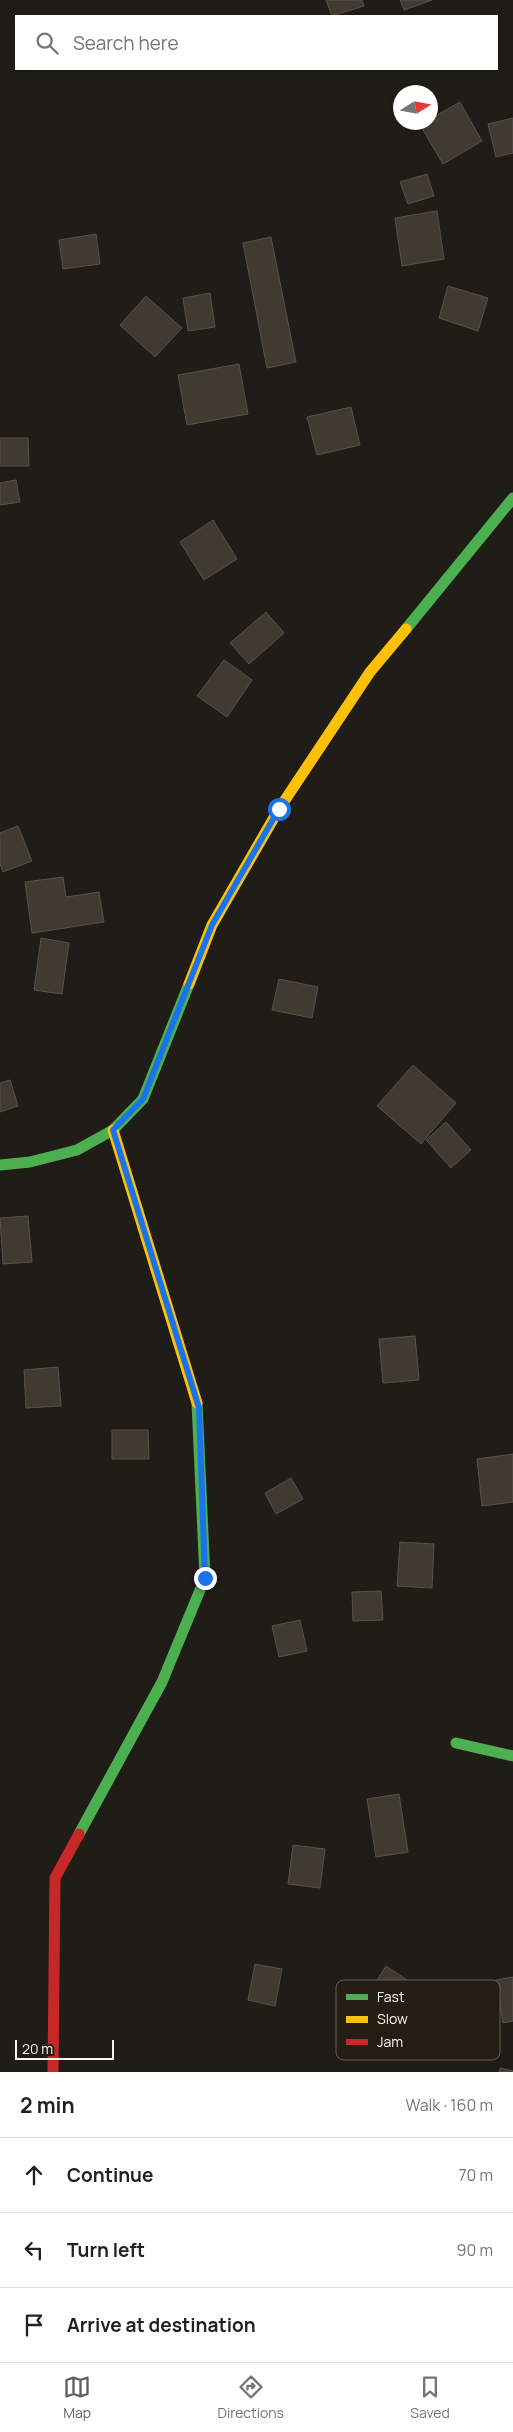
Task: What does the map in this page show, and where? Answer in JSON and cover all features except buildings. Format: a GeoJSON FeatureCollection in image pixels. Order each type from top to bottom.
{"type":"FeatureCollection","features":[{"type":"Feature","properties":{"kind":"street"},"geometry":{"type":"LineString","coordinates":[[0,1165],[30,1162],[77,1150],[113,1130],[143,1099],[212,925],[279,809],[370,672],[513,499]]}},
{"type":"Feature","properties":{"kind":"street"},"geometry":{"type":"LineString","coordinates":[[53,2072],[54,1878],[162,1682],[205,1578],[199,1408],[113,1130]]}},
{"type":"Feature","properties":{"kind":"street"},"geometry":{"type":"LineString","coordinates":[[456,1743],[513,1756]]}},
{"type":"Feature","properties":{"kind":"traffic: fast"},"geometry":{"type":"LineString","coordinates":[[406,629],[513,498]]}},
{"type":"Feature","properties":{"kind":"traffic: fast"},"geometry":{"type":"LineString","coordinates":[[0,1165],[30,1162],[77,1150],[113,1130],[143,1099],[189,984]]}},
{"type":"Feature","properties":{"kind":"traffic: fast"},"geometry":{"type":"LineString","coordinates":[[79,1834],[162,1682],[205,1578],[197,1403]]}},
{"type":"Feature","properties":{"kind":"traffic: fast"},"geometry":{"type":"LineString","coordinates":[[456,1743],[513,1756]]}},
{"type":"Feature","properties":{"kind":"traffic: slow"},"geometry":{"type":"LineString","coordinates":[[189,984],[212,925],[279,809],[370,672],[406,629]]}},
{"type":"Feature","properties":{"kind":"traffic: slow"},"geometry":{"type":"LineString","coordinates":[[113,1130],[197,1403]]}},
{"type":"Feature","properties":{"kind":"traffic: jam"},"geometry":{"type":"LineString","coordinates":[[53,2072],[55,1878],[79,1834]]}},
{"type":"Feature","properties":{"kind":"route"},"geometry":{"type":"LineString","coordinates":[[205,1578],[199,1408],[113,1130],[143,1099],[161,1056],[180,1001],[212,925],[279,809]]}}]}
